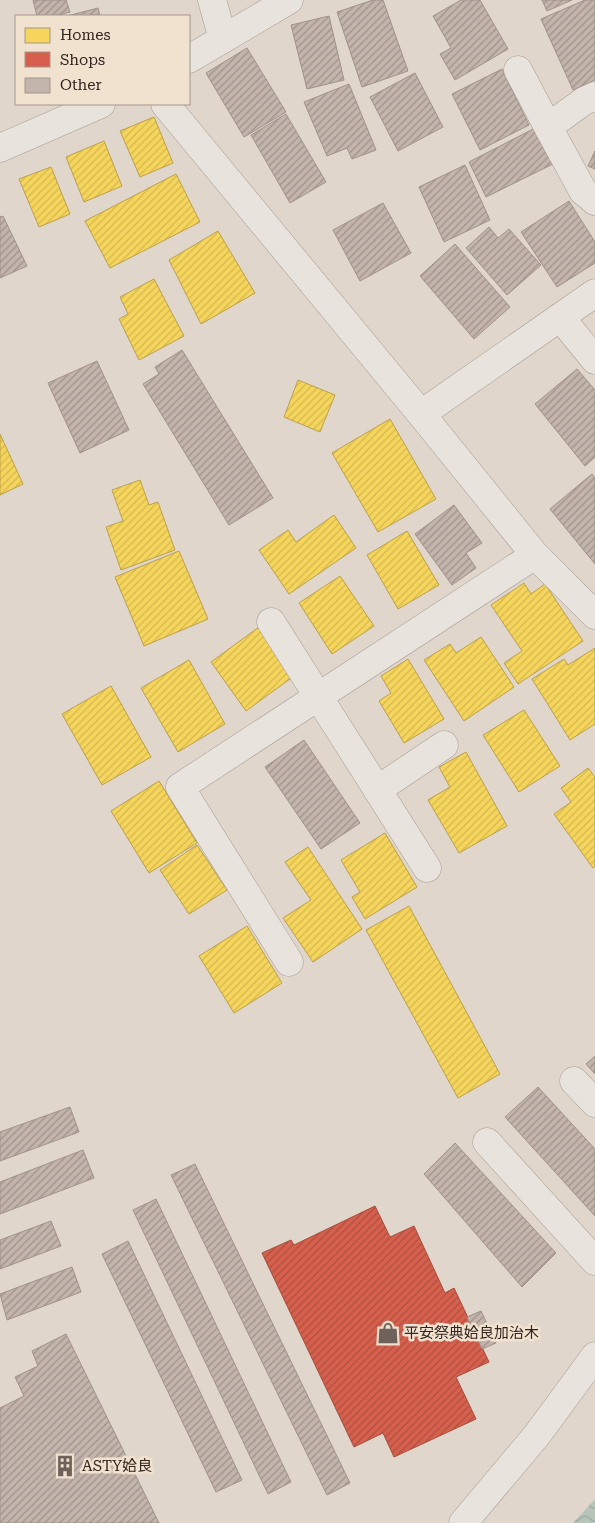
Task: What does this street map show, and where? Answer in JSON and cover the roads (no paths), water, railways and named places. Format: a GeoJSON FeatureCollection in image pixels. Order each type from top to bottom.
{"type":"FeatureCollection","features":[{"type":"Feature","properties":{"kind":"street"},"geometry":{"type":"LineString","coordinates":[[212,0],[223,39]]}},
{"type":"Feature","properties":{"kind":"street"},"geometry":{"type":"LineString","coordinates":[[190,58],[289,0]]}},
{"type":"Feature","properties":{"kind":"street"},"geometry":{"type":"LineString","coordinates":[[518,70],[583,191],[595,201]]}},
{"type":"Feature","properties":{"kind":"street"},"geometry":{"type":"LineString","coordinates":[[548,127],[584,101],[595,96]]}},
{"type":"Feature","properties":{"kind":"street"},"geometry":{"type":"LineString","coordinates":[[0,148],[99,105]]}},
{"type":"Feature","properties":{"kind":"street"},"geometry":{"type":"LineString","coordinates":[[165,105],[421,414],[535,555],[595,615]]}},
{"type":"Feature","properties":{"kind":"street"},"geometry":{"type":"LineString","coordinates":[[421,414],[595,293]]}},
{"type":"Feature","properties":{"kind":"street"},"geometry":{"type":"LineString","coordinates":[[560,317],[595,360]]}},
{"type":"Feature","properties":{"kind":"street"},"geometry":{"type":"LineString","coordinates":[[288,962],[180,787],[535,555]]}},
{"type":"Feature","properties":{"kind":"street"},"geometry":{"type":"LineString","coordinates":[[271,622],[427,868]]}},
{"type":"Feature","properties":{"kind":"street"},"geometry":{"type":"LineString","coordinates":[[377,790],[444,745]]}},
{"type":"Feature","properties":{"kind":"street"},"geometry":{"type":"LineString","coordinates":[[574,1081],[595,1103]]}},
{"type":"Feature","properties":{"kind":"street"},"geometry":{"type":"LineString","coordinates":[[487,1142],[595,1261]]}},
{"type":"Feature","properties":{"kind":"street"},"geometry":{"type":"LineString","coordinates":[[463,1523],[537,1435],[595,1356]]}},
{"type":"Feature","properties":{"kind":"water"},"geometry":{"type":"Polygon","coordinates":[[[595,1499],[595,1523],[573,1523],[595,1499]]]}},
{"type":"Feature","properties":{"kind":"place","name":"平安祭典姶良加治木"},"geometry":{"type":"Point","coordinates":[388,1333]}},
{"type":"Feature","properties":{"kind":"place","name":"ASTY姶良"},"geometry":{"type":"Point","coordinates":[65,1466]}}]}
